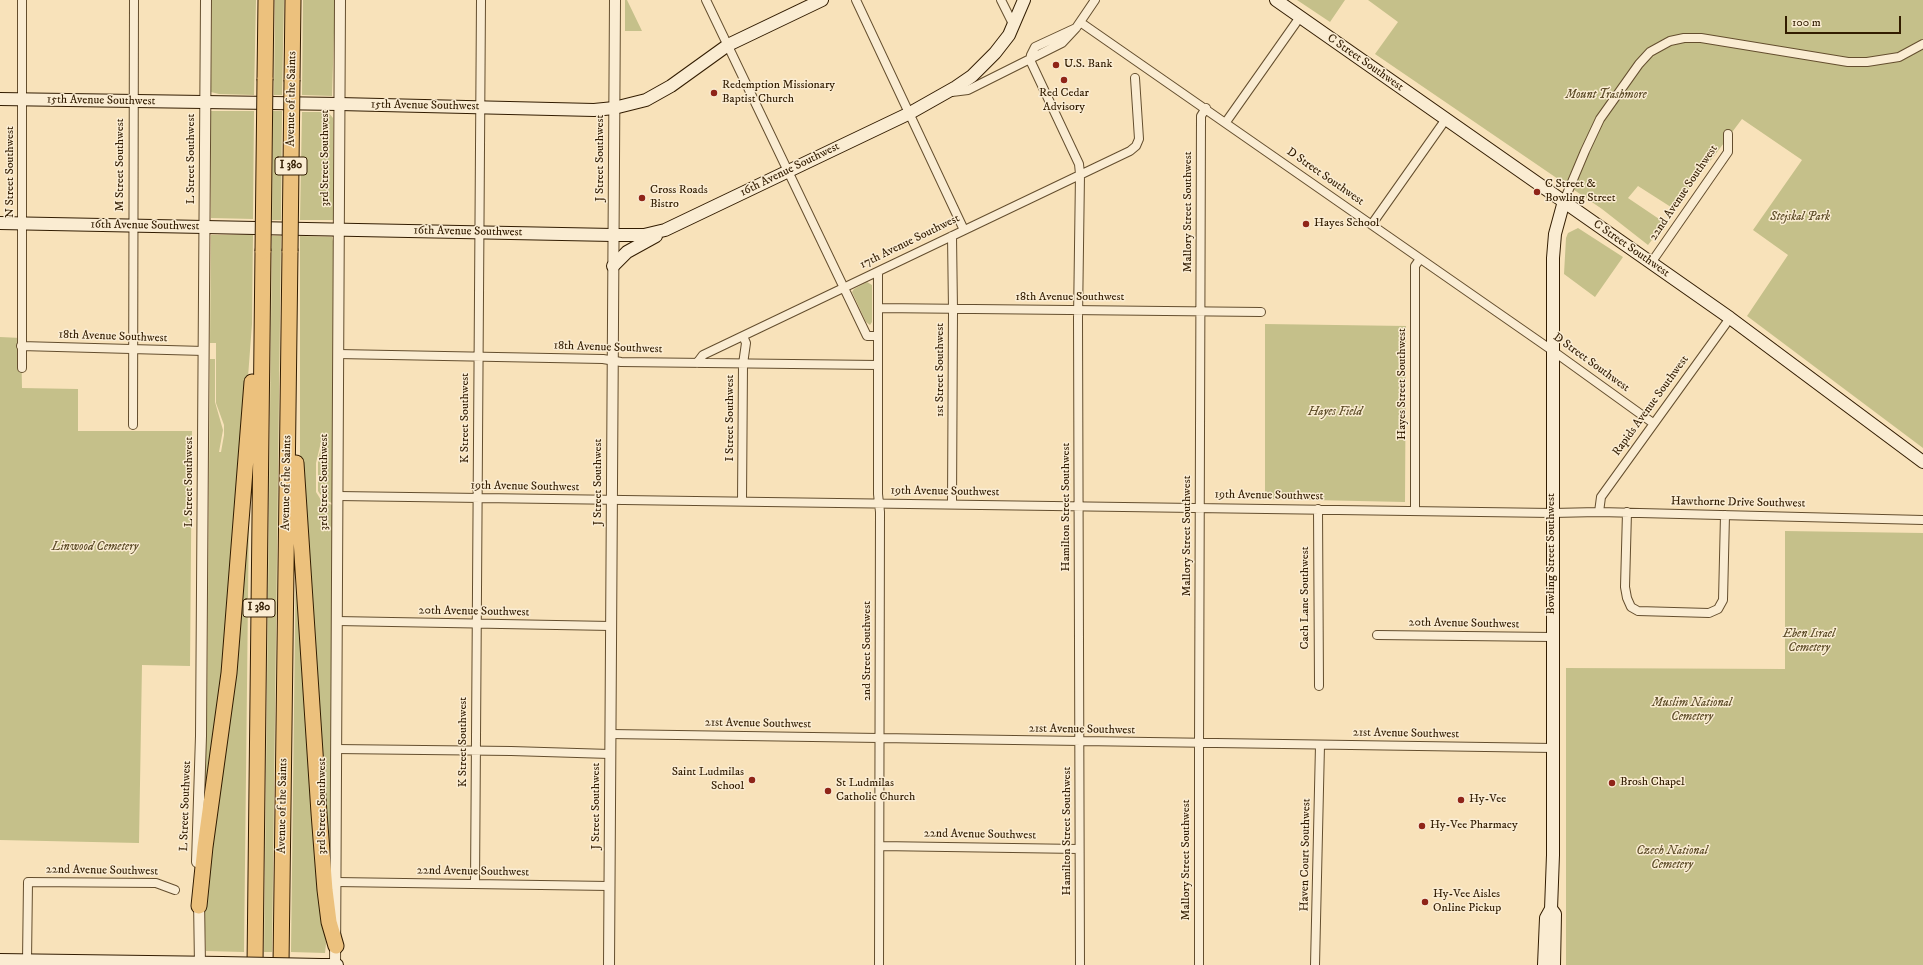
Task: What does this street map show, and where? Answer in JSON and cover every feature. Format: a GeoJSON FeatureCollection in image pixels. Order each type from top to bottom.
{"type":"FeatureCollection","features":[{"type":"Feature","properties":{"kind":"highway","name":"I 380"},"geometry":{"type":"LineString","coordinates":[[254,965],[266,0]]}},
{"type":"Feature","properties":{"kind":"highway","name":"Avenue of the Saints"},"geometry":{"type":"LineString","coordinates":[[281,965],[293,0]]}},
{"type":"Feature","properties":{"kind":"highway"},"geometry":{"type":"LineString","coordinates":[[289,348],[319,813],[329,922],[336,946]]}},
{"type":"Feature","properties":{"kind":"highway"},"geometry":{"type":"LineString","coordinates":[[200,906],[205,847],[229,673],[252,383],[262,349]]}},
{"type":"Feature","properties":{"kind":"main road","name":"15th Avenue Southwest"},"geometry":{"type":"LineString","coordinates":[[0,99],[339,104],[594,110],[614,108],[646,100],[671,86],[728,45],[822,0]]}},
{"type":"Feature","properties":{"kind":"main road","name":"16th Avenue Southwest"},"geometry":{"type":"LineString","coordinates":[[0,223],[644,235],[665,230],[910,113],[945,93],[972,76],[1001,46],[1014,26],[1024,0]]}},
{"type":"Feature","properties":{"kind":"main road","name":"C Street Southwest"},"geometry":{"type":"LineString","coordinates":[[1276,0],[1730,318],[1923,462]]}},
{"type":"Feature","properties":{"kind":"main road","name":"Bowling Street Southwest"},"geometry":{"type":"LineString","coordinates":[[1544,965],[1546,918],[1551,909],[1553,748],[1553,246],[1564,201]]}},
{"type":"Feature","properties":{"kind":"main road"},"geometry":{"type":"LineString","coordinates":[[613,266],[627,252],[665,230]]}},
{"type":"Feature","properties":{"kind":"main road","name":"Bowling Street Southwest"},"geometry":{"type":"LineString","coordinates":[[1551,909],[1555,914],[1554,965]]}},
{"type":"Feature","properties":{"kind":"main road"},"geometry":{"type":"LineString","coordinates":[[0,960],[336,965]]}},
{"type":"Feature","properties":{"kind":"street","name":"N Street Southwest"},"geometry":{"type":"LineString","coordinates":[[22,0],[22,368]]}},
{"type":"Feature","properties":{"kind":"street","name":"M Street Southwest"},"geometry":{"type":"LineString","coordinates":[[134,0],[134,425]]}},
{"type":"Feature","properties":{"kind":"street","name":"L Street Southwest"},"geometry":{"type":"LineString","coordinates":[[200,964],[200,906],[197,843],[201,736],[206,0]]}},
{"type":"Feature","properties":{"kind":"street","name":"3rd Street Southwest"},"geometry":{"type":"LineString","coordinates":[[336,965],[340,0]]}},
{"type":"Feature","properties":{"kind":"street","name":"K Street Southwest"},"geometry":{"type":"LineString","coordinates":[[475,884],[481,0]]}},
{"type":"Feature","properties":{"kind":"street","name":"J Street Southwest"},"geometry":{"type":"LineString","coordinates":[[609,965],[615,0]]}},
{"type":"Feature","properties":{"kind":"street"},"geometry":{"type":"LineString","coordinates":[[706,0],[867,336],[878,336]]}},
{"type":"Feature","properties":{"kind":"street"},"geometry":{"type":"LineString","coordinates":[[856,0],[964,230]]}},
{"type":"Feature","properties":{"kind":"street"},"geometry":{"type":"LineString","coordinates":[[1001,0],[1014,26]]}},
{"type":"Feature","properties":{"kind":"street"},"geometry":{"type":"LineString","coordinates":[[945,93],[968,90],[1062,43],[1078,25],[1096,0]]}},
{"type":"Feature","properties":{"kind":"street"},"geometry":{"type":"LineString","coordinates":[[1226,122],[1300,17]]}},
{"type":"Feature","properties":{"kind":"street","name":"D Street Southwest"},"geometry":{"type":"LineString","coordinates":[[1078,25],[1206,108],[1553,351],[1653,423]]}},
{"type":"Feature","properties":{"kind":"street"},"geometry":{"type":"LineString","coordinates":[[1564,201],[1584,151],[1600,119],[1639,64],[1650,52],[1670,41],[1684,38],[1701,38],[1848,62],[1867,62],[1899,57],[1923,44]]}},
{"type":"Feature","properties":{"kind":"street","name":"Hamilton Street Southwest"},"geometry":{"type":"LineString","coordinates":[[1030,60],[1079,164],[1080,174],[1078,310],[1080,965]]}},
{"type":"Feature","properties":{"kind":"street","name":"17th Avenue Southwest"},"geometry":{"type":"LineString","coordinates":[[697,363],[703,355],[1130,151],[1136,146],[1139,139],[1135,78]]}},
{"type":"Feature","properties":{"kind":"street","name":"Mallory Street Southwest"},"geometry":{"type":"LineString","coordinates":[[1200,965],[1198,744],[1202,310],[1201,116],[1206,108]]}},
{"type":"Feature","properties":{"kind":"street"},"geometry":{"type":"LineString","coordinates":[[1372,224],[1446,119]]}},
{"type":"Feature","properties":{"kind":"street","name":"22nd Avenue Southwest"},"geometry":{"type":"LineString","coordinates":[[1651,263],[1728,152],[1728,134]]}},
{"type":"Feature","properties":{"kind":"street","name":"1st Street Southwest"},"geometry":{"type":"LineString","coordinates":[[952,236],[952,504]]}},
{"type":"Feature","properties":{"kind":"street","name":"Hayes Street Southwest"},"geometry":{"type":"LineString","coordinates":[[1415,510],[1415,266],[1420,259]]}},
{"type":"Feature","properties":{"kind":"street","name":"2nd Street Southwest"},"geometry":{"type":"LineString","coordinates":[[878,272],[880,965]]}},
{"type":"Feature","properties":{"kind":"street","name":"18th Avenue Southwest"},"geometry":{"type":"LineString","coordinates":[[878,308],[953,310],[1202,310],[1261,312]]}},
{"type":"Feature","properties":{"kind":"street","name":"Rapids Avenue Southwest"},"geometry":{"type":"LineString","coordinates":[[1599,512],[1601,497],[1730,318]]}},
{"type":"Feature","properties":{"kind":"street","name":"I Street Southwest"},"geometry":{"type":"LineString","coordinates":[[742,501],[743,364],[746,343],[743,336]]}},
{"type":"Feature","properties":{"kind":"street","name":"18th Avenue Southwest"},"geometry":{"type":"LineString","coordinates":[[21,346],[204,351]]}},
{"type":"Feature","properties":{"kind":"street","name":"18th Avenue Southwest"},"geometry":{"type":"LineString","coordinates":[[338,354],[603,359],[613,361],[743,364],[878,365]]}},
{"type":"Feature","properties":{"kind":"street","name":"19th Avenue Southwest"},"geometry":{"type":"LineString","coordinates":[[338,496],[1552,512]]}},
{"type":"Feature","properties":{"kind":"street","name":"Cach Lane Southwest"},"geometry":{"type":"LineString","coordinates":[[1318,509],[1318,686]]}},
{"type":"Feature","properties":{"kind":"street","name":"Hawthorne Drive Southwest"},"geometry":{"type":"LineString","coordinates":[[1552,512],[1628,512],[1923,520]]}},
{"type":"Feature","properties":{"kind":"street"},"geometry":{"type":"LineString","coordinates":[[1628,512],[1625,587],[1626,598],[1631,607],[1638,611],[1709,613],[1718,609],[1723,600],[1725,515]]}},
{"type":"Feature","properties":{"kind":"street","name":"20th Avenue Southwest"},"geometry":{"type":"LineString","coordinates":[[337,621],[611,626]]}},
{"type":"Feature","properties":{"kind":"street","name":"20th Avenue Southwest"},"geometry":{"type":"LineString","coordinates":[[1376,635],[1552,637]]}},
{"type":"Feature","properties":{"kind":"street","name":"21st Avenue Southwest"},"geometry":{"type":"LineString","coordinates":[[610,734],[1198,744],[1553,748]]}},
{"type":"Feature","properties":{"kind":"street","name":"Haven Court Southwest"},"geometry":{"type":"LineString","coordinates":[[1316,965],[1320,745]]}},
{"type":"Feature","properties":{"kind":"street"},"geometry":{"type":"LineString","coordinates":[[336,749],[610,754]]}},
{"type":"Feature","properties":{"kind":"street","name":"22nd Avenue Southwest"},"geometry":{"type":"LineString","coordinates":[[880,846],[1080,849]]}},
{"type":"Feature","properties":{"kind":"street","name":"22nd Avenue Southwest"},"geometry":{"type":"LineString","coordinates":[[27,961],[28,882],[156,883],[175,890]]}},
{"type":"Feature","properties":{"kind":"street","name":"22nd Avenue Southwest"},"geometry":{"type":"LineString","coordinates":[[336,882],[609,886]]}},
{"type":"Feature","properties":{"kind":"green space"},"geometry":{"type":"Polygon","coordinates":[[[212,0],[256,0],[254,95],[219,94],[211,92],[212,0]]]}},
{"type":"Feature","properties":{"kind":"green space"},"geometry":{"type":"Polygon","coordinates":[[[275,0],[284,0],[282,95],[274,95],[275,0]]]}},
{"type":"Feature","properties":{"kind":"green space"},"geometry":{"type":"Polygon","coordinates":[[[303,0],[335,0],[332,96],[302,95],[303,0]]]}},
{"type":"Feature","properties":{"kind":"green space"},"geometry":{"type":"Polygon","coordinates":[[[625,0],[627,0],[642,31],[625,31],[625,0]]]}},
{"type":"Feature","properties":{"kind":"green space"},"geometry":{"type":"Polygon","coordinates":[[[1297,0],[1345,0],[1330,22],[1297,0]]]}},
{"type":"Feature","properties":{"kind":"green space","name":"Mount Trashmore"},"geometry":{"type":"Polygon","coordinates":[[[1368,0],[1923,0],[1923,448],[1747,316],[1788,255],[1753,230],[1802,160],[1742,119],[1674,209],[1638,186],[1628,198],[1665,223],[1648,245],[1602,209],[1375,54],[1398,22],[1368,0]]]}},
{"type":"Feature","properties":{"kind":"green space"},"geometry":{"type":"Polygon","coordinates":[[[211,111],[254,111],[253,219],[211,218],[211,111]]]}},
{"type":"Feature","properties":{"kind":"green space"},"geometry":{"type":"Polygon","coordinates":[[[273,111],[282,111],[281,220],[272,220],[273,111]]]}},
{"type":"Feature","properties":{"kind":"green space"},"geometry":{"type":"Polygon","coordinates":[[[302,112],[328,112],[333,118],[333,220],[300,220],[302,112]]]}},
{"type":"Feature","properties":{"kind":"green space"},"geometry":{"type":"Polygon","coordinates":[[[1578,228],[1623,257],[1595,297],[1564,274],[1566,238],[1568,233],[1578,228]]]}},
{"type":"Feature","properties":{"kind":"green space"},"geometry":{"type":"Polygon","coordinates":[[[211,235],[253,235],[252,324],[229,629],[216,749],[201,814],[207,720],[210,359],[215,359],[215,402],[223,430],[219,452],[221,452],[224,435],[224,425],[216,403],[216,343],[210,343],[211,235]]]}},
{"type":"Feature","properties":{"kind":"green space"},"geometry":{"type":"Polygon","coordinates":[[[272,236],[281,236],[272,952],[264,952],[272,236]]]}},
{"type":"Feature","properties":{"kind":"green space"},"geometry":{"type":"Polygon","coordinates":[[[300,236],[332,237],[333,241],[332,503],[323,499],[318,491],[318,458],[321,449],[326,444],[321,442],[316,463],[316,492],[321,500],[332,505],[331,885],[300,462],[300,236]]]}},
{"type":"Feature","properties":{"kind":"green space"},"geometry":{"type":"Polygon","coordinates":[[[867,282],[872,285],[872,322],[870,325],[866,322],[852,292],[854,289],[867,282]]]}},
{"type":"Feature","properties":{"kind":"green space","name":"Hayes Field"},"geometry":{"type":"Polygon","coordinates":[[[1265,324],[1406,326],[1405,502],[1265,499],[1265,324]]]}},
{"type":"Feature","properties":{"kind":"green space","name":"Linwood Cemetery"},"geometry":{"type":"Polygon","coordinates":[[[0,337],[21,338],[22,388],[78,389],[78,431],[192,431],[190,666],[142,665],[139,843],[0,840],[0,337]]]}},
{"type":"Feature","properties":{"kind":"green space"},"geometry":{"type":"Polygon","coordinates":[[[249,509],[244,952],[206,951],[204,906],[249,509]]]}},
{"type":"Feature","properties":{"kind":"green space","name":"Czech National Cemetery"},"geometry":{"type":"Polygon","coordinates":[[[1785,531],[1923,533],[1923,965],[1566,965],[1566,668],[1785,669],[1785,531]]]}},
{"type":"Feature","properties":{"kind":"green space"},"geometry":{"type":"Polygon","coordinates":[[[296,547],[326,944],[325,953],[291,952],[296,547]]]}},
{"type":"Feature","properties":{"kind":"place","name":"U.S. Bank"},"geometry":{"type":"Point","coordinates":[1056,65]}},
{"type":"Feature","properties":{"kind":"place","name":"Red Cedar Advisory"},"geometry":{"type":"Point","coordinates":[1064,80]}},
{"type":"Feature","properties":{"kind":"place","name":"Redemption Missionary Baptist Church"},"geometry":{"type":"Point","coordinates":[714,93]}},
{"type":"Feature","properties":{"kind":"place","name":"C Street & Bowling Street"},"geometry":{"type":"Point","coordinates":[1537,192]}},
{"type":"Feature","properties":{"kind":"place","name":"Cross Roads Bistro"},"geometry":{"type":"Point","coordinates":[642,198]}},
{"type":"Feature","properties":{"kind":"place","name":"Hayes School"},"geometry":{"type":"Point","coordinates":[1306,224]}},
{"type":"Feature","properties":{"kind":"place","name":"Saint Ludmilas School"},"geometry":{"type":"Point","coordinates":[752,780]}},
{"type":"Feature","properties":{"kind":"place","name":"Brosh Chapel"},"geometry":{"type":"Point","coordinates":[1612,783]}},
{"type":"Feature","properties":{"kind":"place","name":"St Ludmilas Catholic Church"},"geometry":{"type":"Point","coordinates":[828,791]}},
{"type":"Feature","properties":{"kind":"place","name":"Hy-Vee"},"geometry":{"type":"Point","coordinates":[1461,800]}},
{"type":"Feature","properties":{"kind":"place","name":"Hy-Vee Pharmacy"},"geometry":{"type":"Point","coordinates":[1422,826]}},
{"type":"Feature","properties":{"kind":"place","name":"Hy-Vee Aisles Online Pickup"},"geometry":{"type":"Point","coordinates":[1425,902]}},
{"type":"Feature","properties":{"kind":"park label","name":"Stejskal Park"},"geometry":{"type":"Point","coordinates":[1800,218]}},
{"type":"Feature","properties":{"kind":"park label","name":"Eben Israel Cemetery"},"geometry":{"type":"Point","coordinates":[1809,642]}},
{"type":"Feature","properties":{"kind":"park label","name":"Muslim National Cemetery"},"geometry":{"type":"Point","coordinates":[1692,711]}}]}
